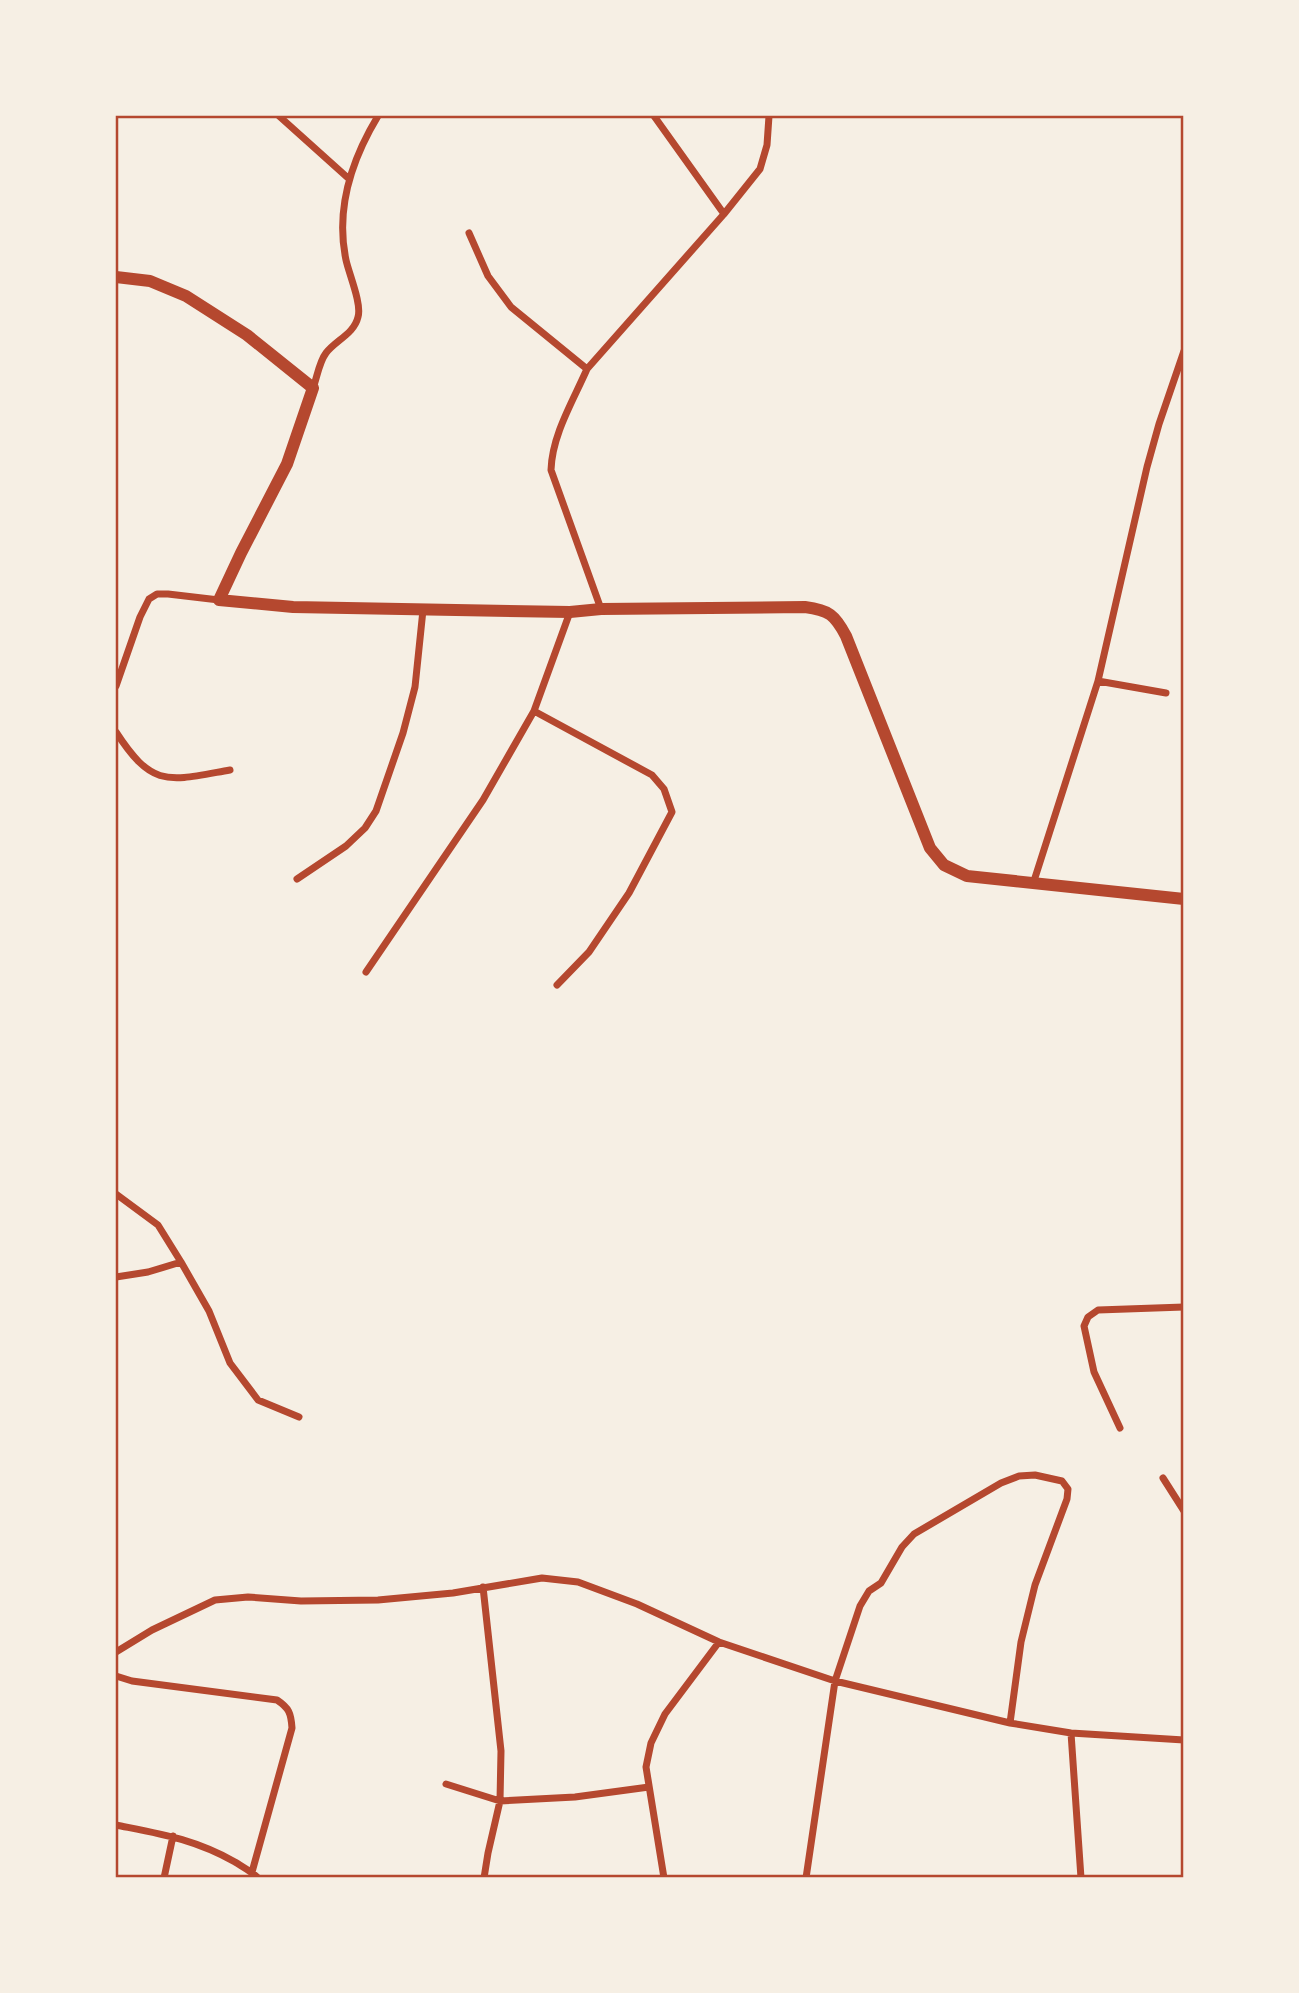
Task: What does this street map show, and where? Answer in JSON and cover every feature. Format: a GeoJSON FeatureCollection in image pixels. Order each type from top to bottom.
{"type":"FeatureCollection","features":[{"type":"Feature","properties":{"kind":"street"},"geometry":{"type":"LineString","coordinates":[[279,116],[348,178]]}},
{"type":"Feature","properties":{"kind":"street"},"geometry":{"type":"LineString","coordinates":[[219,600],[287,464],[325,354],[352,330],[359,316],[345,259],[342,220],[348,178],[378,116]]}},
{"type":"Feature","properties":{"kind":"street"},"geometry":{"type":"LineString","coordinates":[[654,116],[724,214]]}},
{"type":"Feature","properties":{"kind":"street"},"geometry":{"type":"LineString","coordinates":[[601,609],[551,470],[551,455],[556,438],[587,369],[724,214],[760,169],[767,145],[769,116]]}},
{"type":"Feature","properties":{"kind":"street"},"geometry":{"type":"LineString","coordinates":[[469,233],[488,276],[511,307],[587,369]]}},
{"type":"Feature","properties":{"kind":"street"},"geometry":{"type":"LineString","coordinates":[[116,277],[150,281],[186,296],[247,335],[313,388]]}},
{"type":"Feature","properties":{"kind":"street"},"geometry":{"type":"LineString","coordinates":[[1033,884],[1098,681],[1147,467],[1184,351]]}},
{"type":"Feature","properties":{"kind":"street"},"geometry":{"type":"LineString","coordinates":[[116,686],[140,617],[149,600],[157,594],[293,607],[423,610],[570,612],[601,609],[822,609],[837,620],[846,636],[930,848],[944,865],[967,876],[1184,899]]}},
{"type":"Feature","properties":{"kind":"street"},"geometry":{"type":"LineString","coordinates":[[297,879],[346,846],[365,828],[376,811],[403,733],[415,687],[423,610]]}},
{"type":"Feature","properties":{"kind":"street"},"geometry":{"type":"LineString","coordinates":[[366,972],[484,800],[534,711],[570,612]]}},
{"type":"Feature","properties":{"kind":"street"},"geometry":{"type":"LineString","coordinates":[[1098,681],[1166,693]]}},
{"type":"Feature","properties":{"kind":"street"},"geometry":{"type":"LineString","coordinates":[[534,711],[652,775],[664,789],[672,812],[629,893],[589,953],[556,985]]}},
{"type":"Feature","properties":{"kind":"street"},"geometry":{"type":"LineString","coordinates":[[116,732],[129,753],[150,772],[165,778],[184,778],[230,770]]}},
{"type":"Feature","properties":{"kind":"street"},"geometry":{"type":"LineString","coordinates":[[116,1194],[158,1225],[209,1311],[230,1363],[258,1400],[299,1417]]}},
{"type":"Feature","properties":{"kind":"street"},"geometry":{"type":"LineString","coordinates":[[116,1277],[148,1272],[181,1262]]}},
{"type":"Feature","properties":{"kind":"street"},"geometry":{"type":"LineString","coordinates":[[1120,1428],[1094,1372],[1084,1326],[1088,1317],[1098,1310],[1184,1307]]}},
{"type":"Feature","properties":{"kind":"street"},"geometry":{"type":"LineString","coordinates":[[806,1878],[835,1681],[860,1606],[869,1591],[881,1583],[902,1547],[914,1534],[1001,1483],[1019,1476],[1035,1475],[1062,1481],[1068,1489],[1068,1499],[1035,1585],[1021,1642],[1010,1723]]}},
{"type":"Feature","properties":{"kind":"street"},"geometry":{"type":"LineString","coordinates":[[1163,1478],[1184,1511]]}},
{"type":"Feature","properties":{"kind":"street"},"geometry":{"type":"LineString","coordinates":[[116,1652],[152,1630],[215,1600],[248,1597],[301,1601],[378,1601],[453,1593],[542,1578],[578,1582],[637,1604],[719,1642],[835,1681],[1010,1723],[1071,1733],[1184,1740]]}},
{"type":"Feature","properties":{"kind":"street"},"geometry":{"type":"LineString","coordinates":[[483,1587],[501,1751],[500,1801],[484,1878]]}},
{"type":"Feature","properties":{"kind":"street"},"geometry":{"type":"LineString","coordinates":[[664,1878],[646,1768],[651,1743],[664,1714],[719,1642]]}},
{"type":"Feature","properties":{"kind":"street"},"geometry":{"type":"LineString","coordinates":[[116,1676],[132,1681],[277,1700],[287,1706],[291,1714],[292,1728],[255,1875],[195,1842],[116,1825]]}},
{"type":"Feature","properties":{"kind":"street"},"geometry":{"type":"LineString","coordinates":[[1071,1733],[1081,1878]]}},
{"type":"Feature","properties":{"kind":"street"},"geometry":{"type":"LineString","coordinates":[[446,1784],[500,1801],[575,1797],[649,1787]]}},
{"type":"Feature","properties":{"kind":"street"},"geometry":{"type":"LineString","coordinates":[[164,1878],[173,1836]]}}]}
